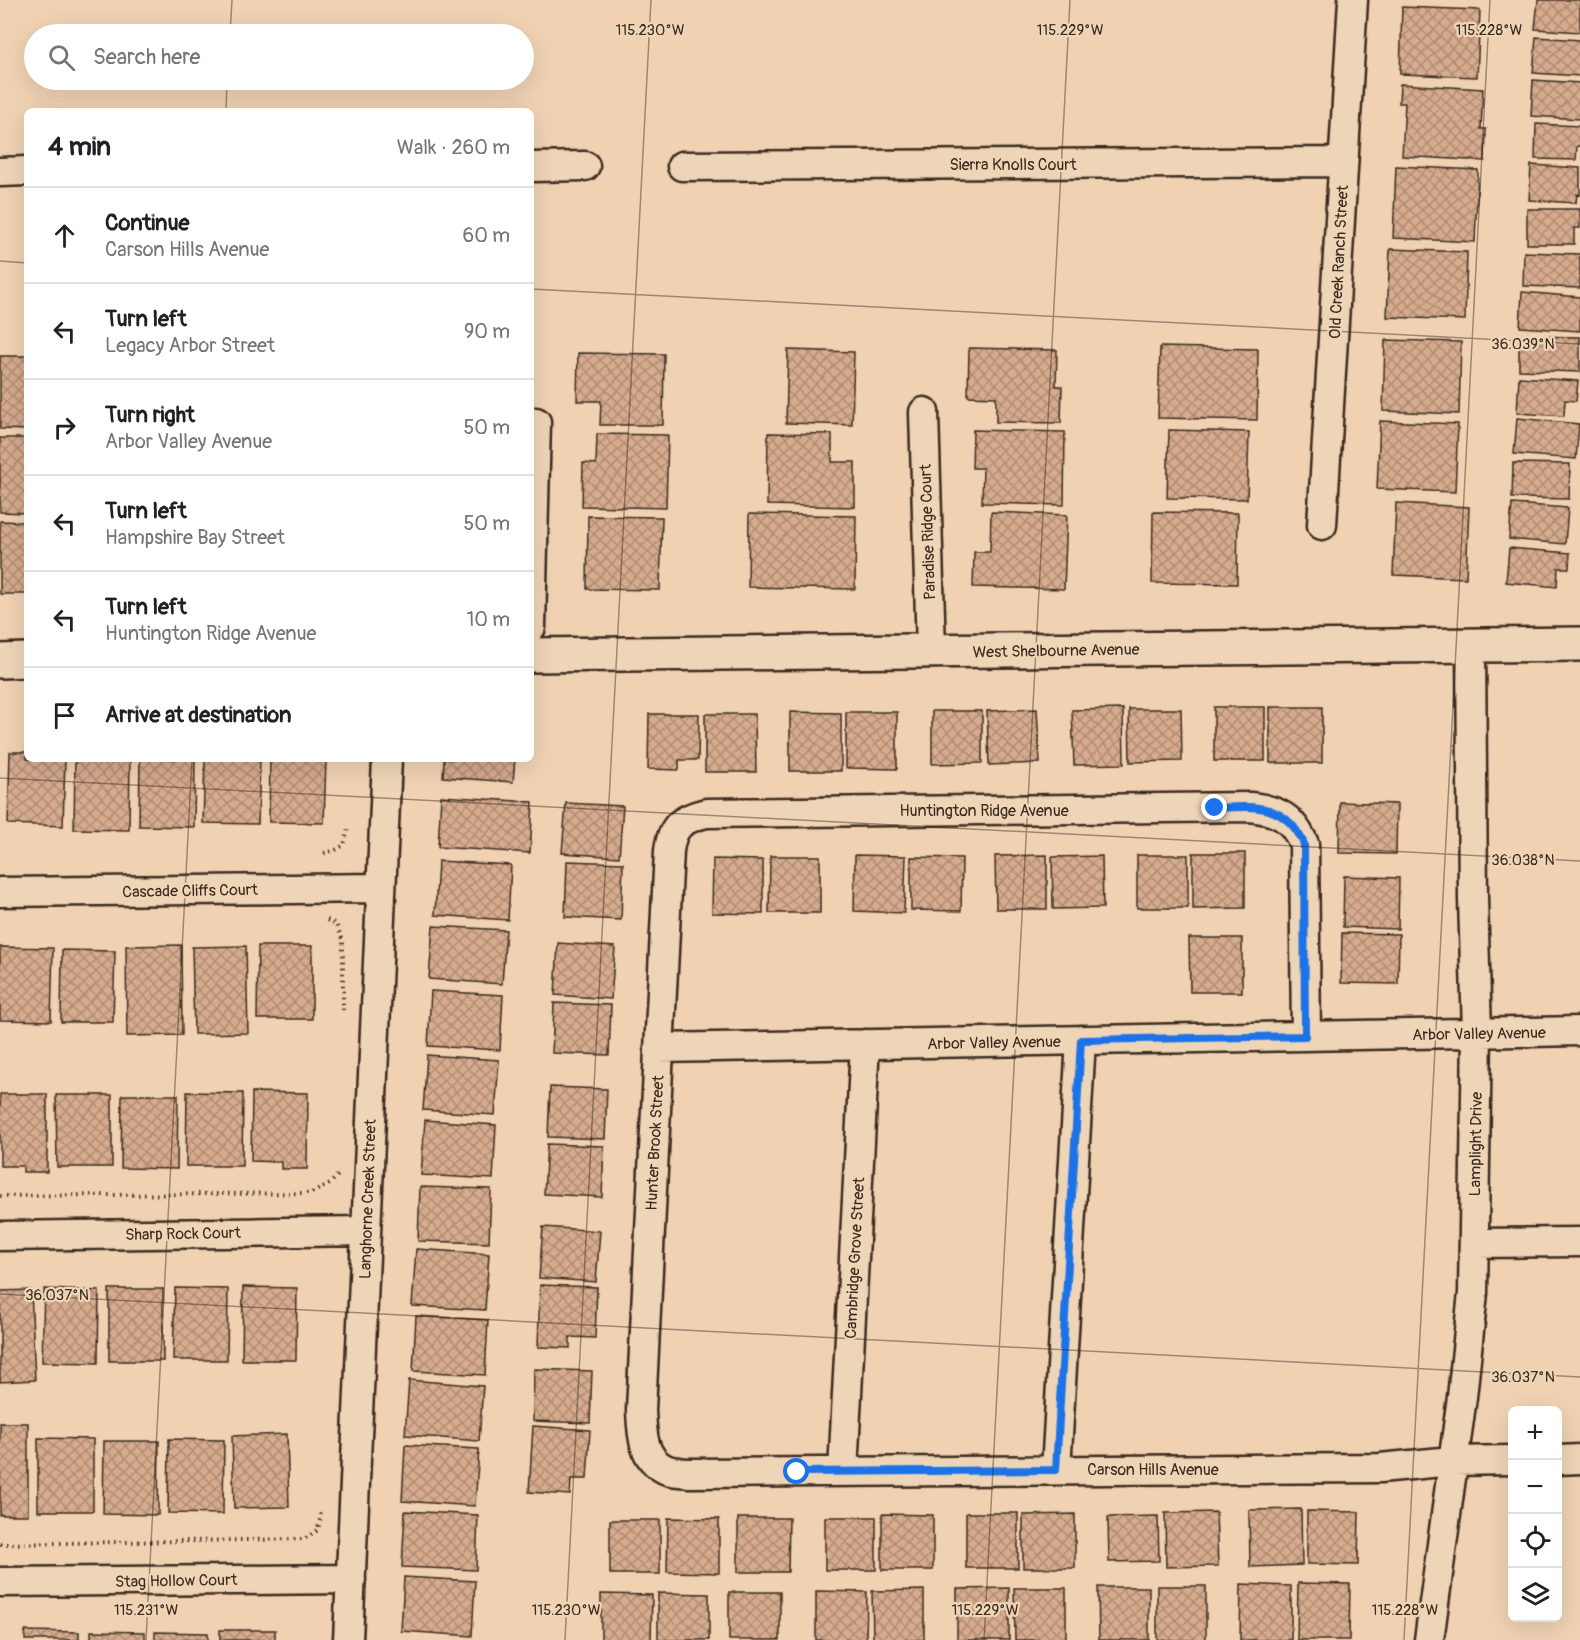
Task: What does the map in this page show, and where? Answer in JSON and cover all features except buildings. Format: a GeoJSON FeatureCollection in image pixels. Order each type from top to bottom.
{"type":"FeatureCollection","features":[{"type":"Feature","properties":{"kind":"street","name":"Old Creek Ranch Street"},"geometry":{"type":"LineString","coordinates":[[1322,525],[1353,0]]}},
{"type":"Feature","properties":{"kind":"street","name":"Sierra Knolls Court"},"geometry":{"type":"LineString","coordinates":[[682,166],[1343,162]]}},
{"type":"Feature","properties":{"kind":"street"},"geometry":{"type":"LineString","coordinates":[[534,167],[585,166]]}},
{"type":"Feature","properties":{"kind":"street"},"geometry":{"type":"LineString","coordinates":[[0,171],[24,171]]}},
{"type":"Feature","properties":{"kind":"street","name":"Paradise Ridge Court"},"geometry":{"type":"LineString","coordinates":[[924,412],[931,651]]}},
{"type":"Feature","properties":{"kind":"street"},"geometry":{"type":"LineString","coordinates":[[534,504],[536,422]]}},
{"type":"Feature","properties":{"kind":"street","name":"West Shelbourne Avenue"},"geometry":{"type":"LineString","coordinates":[[534,655],[1580,644]]}},
{"type":"Feature","properties":{"kind":"street","name":"Lamplight Drive"},"geometry":{"type":"LineString","coordinates":[[1429,1640],[1462,1397],[1473,1293],[1477,1032],[1473,899],[1471,646]]}},
{"type":"Feature","properties":{"kind":"street"},"geometry":{"type":"LineString","coordinates":[[0,661],[24,660]]}},
{"type":"Feature","properties":{"kind":"street","name":"Langhorne Creek Street"},"geometry":{"type":"LineString","coordinates":[[348,1640],[387,762]]}},
{"type":"Feature","properties":{"kind":"street","name":"Huntington Ridge Avenue"},"geometry":{"type":"LineString","coordinates":[[678,826],[689,818],[706,813],[1250,807],[1279,813],[1298,830],[1304,844],[1305,1036]]}},
{"type":"Feature","properties":{"kind":"street","name":"Hunter Brook Street"},"geometry":{"type":"LineString","coordinates":[[652,1461],[645,1447],[641,1410],[669,851],[671,837],[678,826]]}},
{"type":"Feature","properties":{"kind":"street","name":"Cascade Cliffs Court"},"geometry":{"type":"LineString","coordinates":[[0,892],[381,888]]}},
{"type":"Feature","properties":{"kind":"street","name":"Arbor Valley Avenue"},"geometry":{"type":"LineString","coordinates":[[659,1048],[1580,1032]]}},
{"type":"Feature","properties":{"kind":"street"},"geometry":{"type":"LineString","coordinates":[[1056,1470],[1081,1040]]}},
{"type":"Feature","properties":{"kind":"street","name":"Cambridge Grove Street"},"geometry":{"type":"LineString","coordinates":[[843,1472],[865,1044]]}},
{"type":"Feature","properties":{"kind":"street","name":"Sharp Rock Court"},"geometry":{"type":"LineString","coordinates":[[0,1236],[366,1231]]}},
{"type":"Feature","properties":{"kind":"street"},"geometry":{"type":"LineString","coordinates":[[1474,1243],[1580,1242]]}},
{"type":"Feature","properties":{"kind":"street"},"geometry":{"type":"LineString","coordinates":[[1562,1460],[1580,1459]]}},
{"type":"Feature","properties":{"kind":"street","name":"Carson Hills Avenue"},"geometry":{"type":"LineString","coordinates":[[652,1461],[666,1470],[688,1473],[1380,1468],[1452,1461],[1508,1460]]}},
{"type":"Feature","properties":{"kind":"street","name":"Stag Hollow Court"},"geometry":{"type":"LineString","coordinates":[[0,1582],[351,1579]]}},
{"type":"Feature","properties":{"kind":"path"},"geometry":{"type":"LineString","coordinates":[[324,853],[334,851],[344,845],[348,828]]}},
{"type":"Feature","properties":{"kind":"path"},"geometry":{"type":"LineString","coordinates":[[321,917],[336,924],[343,941],[343,1012]]}},
{"type":"Feature","properties":{"kind":"path"},"geometry":{"type":"LineString","coordinates":[[0,1196],[311,1193],[330,1184],[344,1168]]}},
{"type":"Feature","properties":{"kind":"path"},"geometry":{"type":"LineString","coordinates":[[0,1544],[304,1539],[318,1530],[322,1504]]}},
{"type":"Feature","properties":{"kind":"route"},"geometry":{"type":"LineString","coordinates":[[797,1472],[1056,1470],[1081,1040],[1305,1036],[1304,844],[1298,830],[1279,813],[1264,808],[1215,808]]}}]}
